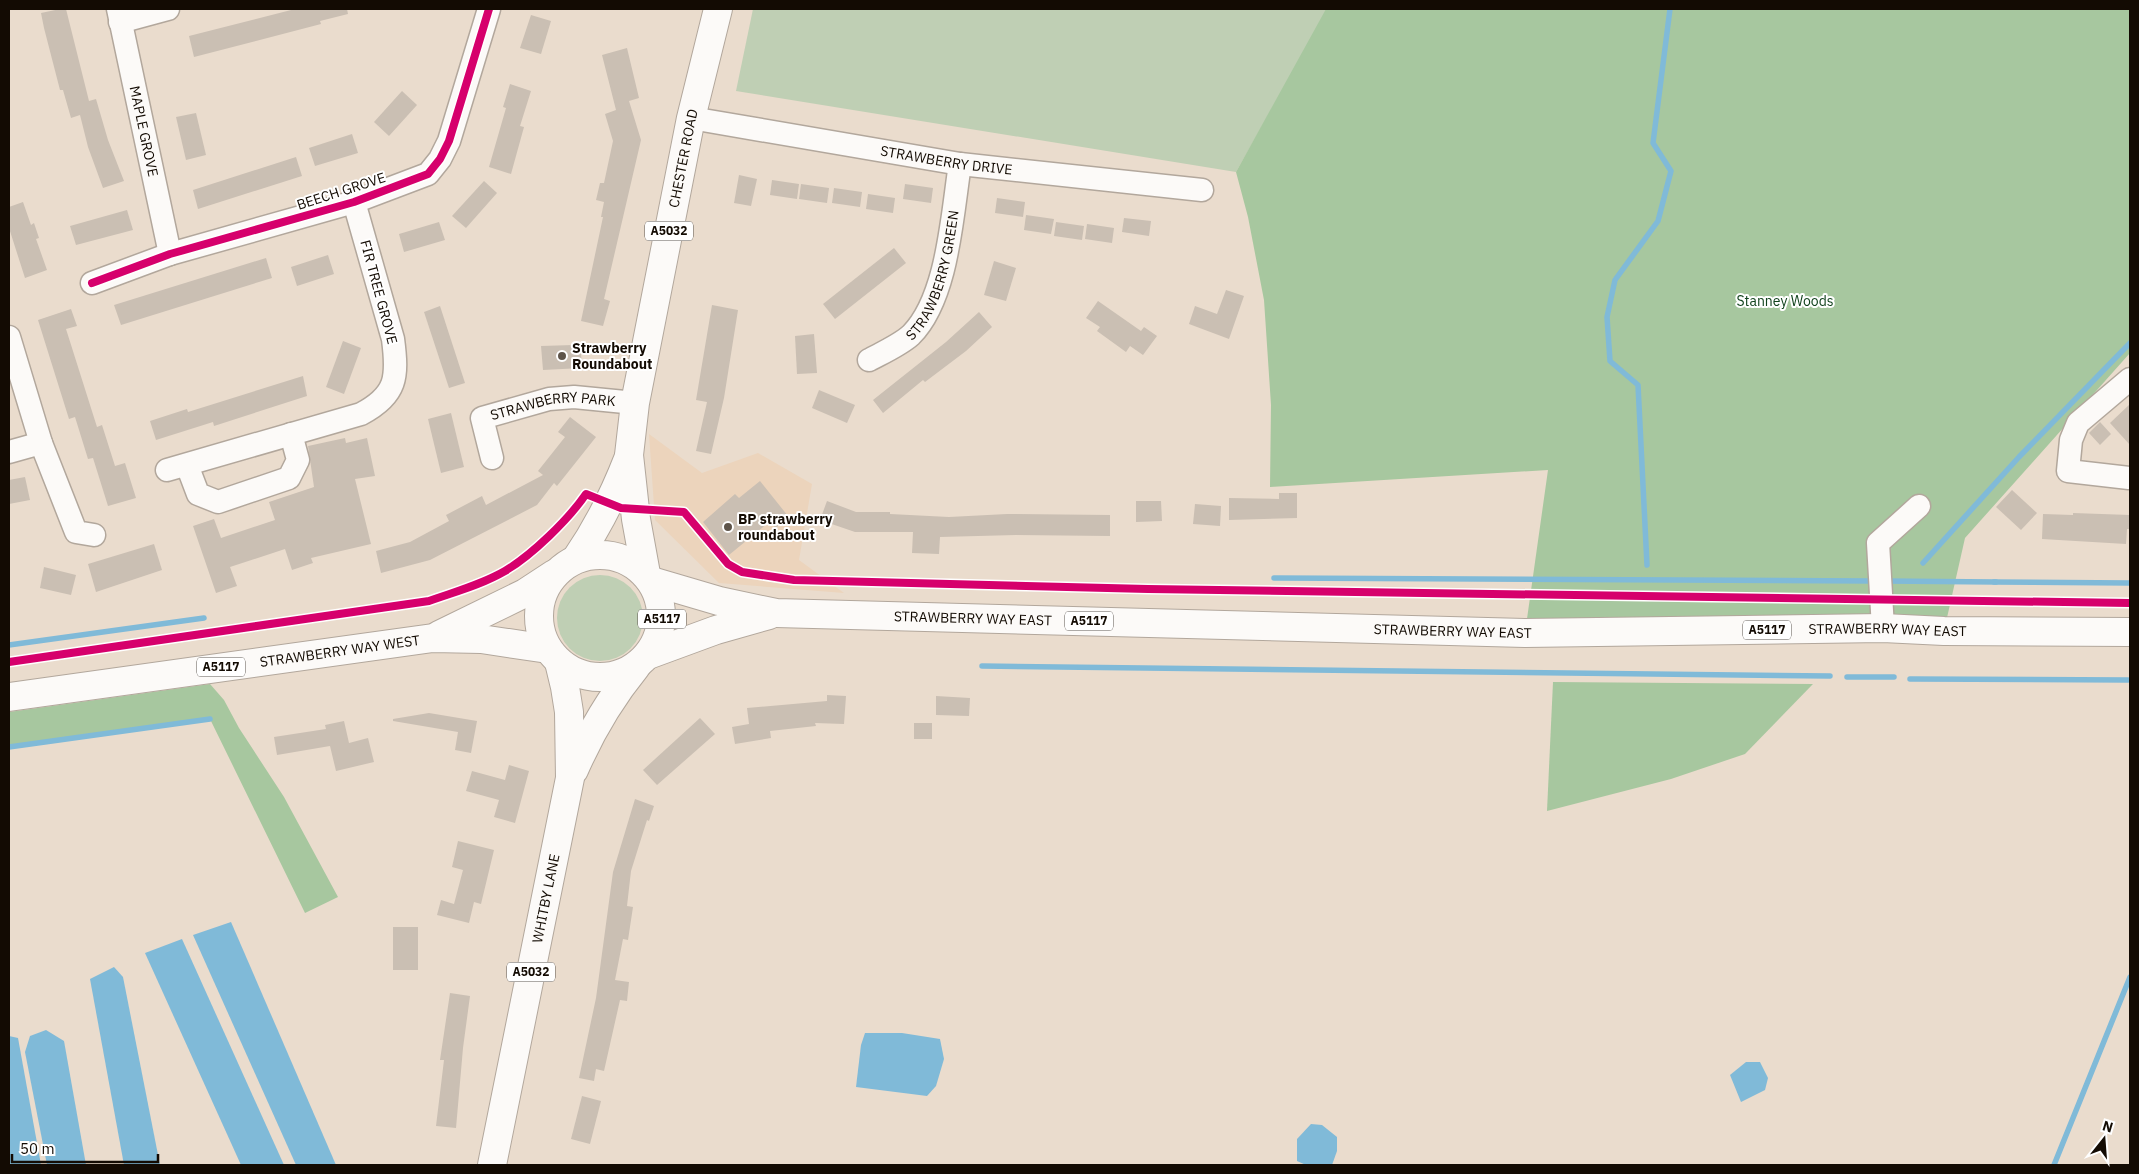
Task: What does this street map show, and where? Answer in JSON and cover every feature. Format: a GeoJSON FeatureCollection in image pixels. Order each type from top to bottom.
{"type":"FeatureCollection","features":[{"type":"Feature","properties":{"kind":"main road","name":"CHESTER ROAD"},"geometry":{"type":"LineString","coordinates":[[649,578],[636,519],[629,456],[634,404],[691,118],[718,9]]}},
{"type":"Feature","properties":{"kind":"main road","name":"CHESTER ROAD"},"geometry":{"type":"LineString","coordinates":[[565,566],[593,535],[610,503],[629,456]]}},
{"type":"Feature","properties":{"kind":"main road","name":"A5117"},"geometry":{"type":"LineString","coordinates":[[553,656],[576,673],[596,678],[617,675],[642,661],[658,638],[662,618],[660,599],[649,578],[632,562],[614,555],[595,554],[565,566]]}},
{"type":"Feature","properties":{"kind":"main road","name":"STRAWBERRY WAY WEST"},"geometry":{"type":"LineString","coordinates":[[434,638],[525,593],[565,566]]}},
{"type":"Feature","properties":{"kind":"main road"},"geometry":{"type":"LineString","coordinates":[[553,656],[540,630],[538,610],[544,590],[565,566]]}},
{"type":"Feature","properties":{"kind":"main road","name":"STRAWBERRY WAY EAST"},"geometry":{"type":"LineString","coordinates":[[649,578],[719,601],[776,613],[1525,633],[1883,628],[1944,632],[2130,632]]}},
{"type":"Feature","properties":{"kind":"main road","name":"STRAWBERRY WAY EAST"},"geometry":{"type":"LineString","coordinates":[[642,661],[716,630],[776,613]]}},
{"type":"Feature","properties":{"kind":"main road","name":"STRAWBERRY WAY WEST"},"geometry":{"type":"LineString","coordinates":[[9,697],[434,638],[481,639],[553,656]]}},
{"type":"Feature","properties":{"kind":"main road","name":"WHITBY LANE"},"geometry":{"type":"LineString","coordinates":[[492,1165],[570,778],[568,712],[565,687],[553,656]]}},
{"type":"Feature","properties":{"kind":"main road","name":"WHITBY LANE"},"geometry":{"type":"LineString","coordinates":[[570,778],[598,719],[614,694],[642,661]]}},
{"type":"Feature","properties":{"kind":"street"},"geometry":{"type":"LineString","coordinates":[[119,15],[168,9]]}},
{"type":"Feature","properties":{"kind":"street","name":"BEECH GROVE"},"geometry":{"type":"LineString","coordinates":[[92,283],[170,254],[354,202],[428,174],[440,159],[449,141],[489,9]]}},
{"type":"Feature","properties":{"kind":"street","name":"MAPLE GROVE"},"geometry":{"type":"LineString","coordinates":[[119,15],[170,254]]}},
{"type":"Feature","properties":{"kind":"street","name":"STRAWBERRY DRIVE"},"geometry":{"type":"LineString","coordinates":[[691,118],[960,164],[1202,190]]}},
{"type":"Feature","properties":{"kind":"street","name":"STRAWBERRY GREEN"},"geometry":{"type":"LineString","coordinates":[[869,360],[910,336],[925,318],[938,288],[945,259],[960,164]]}},
{"type":"Feature","properties":{"kind":"street","name":"FIR TREE GROVE"},"geometry":{"type":"LineString","coordinates":[[291,434],[298,460],[289,478],[218,502],[198,494],[177,468],[291,434],[361,414],[378,405],[388,393],[394,379],[396,362],[393,339],[354,202]]}},
{"type":"Feature","properties":{"kind":"street"},"geometry":{"type":"LineString","coordinates":[[9,337],[41,443],[77,537]]}},
{"type":"Feature","properties":{"kind":"street"},"geometry":{"type":"LineString","coordinates":[[2129,478],[2068,470],[2071,440],[2078,423],[2130,379]]}},
{"type":"Feature","properties":{"kind":"street","name":"STRAWBERRY PARK"},"geometry":{"type":"LineString","coordinates":[[492,458],[482,418],[549,399],[574,397],[634,404]]}},
{"type":"Feature","properties":{"kind":"street"},"geometry":{"type":"LineString","coordinates":[[9,452],[41,443]]}},
{"type":"Feature","properties":{"kind":"street"},"geometry":{"type":"LineString","coordinates":[[1883,628],[1878,542],[1919,506]]}},
{"type":"Feature","properties":{"kind":"shaded area"},"geometry":{"type":"Polygon","coordinates":[[[649,434],[702,473],[758,453],[812,484],[799,560],[844,593],[719,583],[655,520],[649,434]]]}},
{"type":"Feature","properties":{"kind":"green space"},"geometry":{"type":"Polygon","coordinates":[[[753,9],[1328,9],[1236,172],[736,91],[753,9]]]}},
{"type":"Feature","properties":{"kind":"green space","name":"Stanney Woods"},"geometry":{"type":"Polygon","coordinates":[[[1326,9],[2130,9],[2130,353],[1965,538],[1944,631],[1525,633],[1548,470],[1270,487],[1271,405],[1264,300],[1248,217],[1236,172],[1326,9]]]}},
{"type":"Feature","properties":{"kind":"green space"},"geometry":{"type":"Polygon","coordinates":[[[592,575],[608,575],[617,578],[631,587],[640,601],[643,618],[640,635],[631,649],[617,658],[608,661],[592,661],[576,654],[564,642],[557,626],[557,610],[564,594],[576,582],[592,575]]]}},
{"type":"Feature","properties":{"kind":"green space"},"geometry":{"type":"Polygon","coordinates":[[[1553,682],[1813,684],[1745,754],[1671,779],[1547,811],[1553,682]]]}},
{"type":"Feature","properties":{"kind":"green space"},"geometry":{"type":"Polygon","coordinates":[[[210,684],[224,700],[239,728],[284,797],[338,897],[305,913],[210,719],[9,747],[9,712],[210,684]]]}},
{"type":"Feature","properties":{"kind":"water"},"geometry":{"type":"Polygon","coordinates":[[[231,922],[336,1165],[296,1165],[193,935],[231,922]]]}},
{"type":"Feature","properties":{"kind":"water"},"geometry":{"type":"Polygon","coordinates":[[[182,939],[284,1165],[241,1165],[145,953],[182,939]]]}},
{"type":"Feature","properties":{"kind":"water"},"geometry":{"type":"Polygon","coordinates":[[[114,967],[123,977],[160,1165],[124,1165],[90,979],[114,967]]]}},
{"type":"Feature","properties":{"kind":"water"},"geometry":{"type":"Polygon","coordinates":[[[46,1030],[64,1041],[86,1165],[47,1165],[25,1052],[30,1036],[46,1030]]]}},
{"type":"Feature","properties":{"kind":"water"},"geometry":{"type":"Polygon","coordinates":[[[865,1033],[902,1033],[940,1039],[944,1059],[936,1086],[927,1096],[856,1087],[861,1045],[865,1033]]]}},
{"type":"Feature","properties":{"kind":"water"},"geometry":{"type":"Polygon","coordinates":[[[9,1036],[18,1038],[41,1165],[9,1165],[9,1036]]]}},
{"type":"Feature","properties":{"kind":"water"},"geometry":{"type":"Polygon","coordinates":[[[1746,1062],[1760,1062],[1768,1078],[1765,1090],[1741,1102],[1730,1075],[1746,1062]]]}},
{"type":"Feature","properties":{"kind":"water"},"geometry":{"type":"Polygon","coordinates":[[[1311,1124],[1322,1125],[1337,1137],[1337,1151],[1332,1165],[1306,1165],[1297,1161],[1297,1139],[1311,1124]]]}},
{"type":"Feature","properties":{"kind":"building"},"geometry":{"type":"Polygon","coordinates":[[[66,9],[89,101],[96,99],[108,140],[124,181],[103,188],[88,147],[80,115],[71,118],[63,90],[60,90],[44,28],[41,13],[66,9]]]}},
{"type":"Feature","properties":{"kind":"building"},"geometry":{"type":"Polygon","coordinates":[[[295,9],[347,9],[348,14],[320,21],[321,24],[194,57],[189,36],[295,9]]]}},
{"type":"Feature","properties":{"kind":"building"},"geometry":{"type":"Polygon","coordinates":[[[531,15],[551,21],[541,54],[520,48],[531,15]]]}},
{"type":"Feature","properties":{"kind":"building"},"geometry":{"type":"Polygon","coordinates":[[[627,48],[639,98],[629,101],[641,140],[604,299],[610,301],[603,326],[581,321],[603,217],[601,217],[604,202],[596,200],[600,183],[604,183],[613,141],[605,114],[616,110],[602,55],[627,48]]]}},
{"type":"Feature","properties":{"kind":"building"},"geometry":{"type":"Polygon","coordinates":[[[510,84],[531,91],[520,126],[524,127],[511,174],[489,167],[506,108],[503,107],[510,84]]]}},
{"type":"Feature","properties":{"kind":"building"},"geometry":{"type":"Polygon","coordinates":[[[402,91],[417,105],[389,136],[374,122],[402,91]]]}},
{"type":"Feature","properties":{"kind":"building"},"geometry":{"type":"Polygon","coordinates":[[[196,113],[206,155],[186,160],[176,117],[196,113]]]}},
{"type":"Feature","properties":{"kind":"building"},"geometry":{"type":"Polygon","coordinates":[[[352,134],[358,153],[315,166],[309,148],[352,134]]]}},
{"type":"Feature","properties":{"kind":"building"},"geometry":{"type":"Polygon","coordinates":[[[296,157],[302,176],[198,209],[193,190],[296,157]]]}},
{"type":"Feature","properties":{"kind":"building"},"geometry":{"type":"Polygon","coordinates":[[[739,175],[757,179],[751,206],[734,203],[739,175]]]}},
{"type":"Feature","properties":{"kind":"building"},"geometry":{"type":"Polygon","coordinates":[[[772,180],[799,184],[797,199],[770,195],[772,180]]]}},
{"type":"Feature","properties":{"kind":"building"},"geometry":{"type":"Polygon","coordinates":[[[484,181],[497,193],[466,228],[452,216],[484,181]]]}},
{"type":"Feature","properties":{"kind":"building"},"geometry":{"type":"Polygon","coordinates":[[[801,184],[829,188],[827,203],[799,199],[801,184]]]}},
{"type":"Feature","properties":{"kind":"building"},"geometry":{"type":"Polygon","coordinates":[[[905,184],[933,188],[931,203],[903,199],[905,184]]]}},
{"type":"Feature","properties":{"kind":"building"},"geometry":{"type":"Polygon","coordinates":[[[834,188],[862,192],[860,207],[832,203],[834,188]]]}},
{"type":"Feature","properties":{"kind":"building"},"geometry":{"type":"Polygon","coordinates":[[[868,194],[895,198],[893,213],[866,209],[868,194]]]}},
{"type":"Feature","properties":{"kind":"building"},"geometry":{"type":"Polygon","coordinates":[[[997,198],[1025,202],[1023,217],[995,213],[997,198]]]}},
{"type":"Feature","properties":{"kind":"building"},"geometry":{"type":"Polygon","coordinates":[[[23,202],[31,225],[34,223],[39,238],[36,239],[47,270],[25,278],[9,228],[9,207],[23,202]]]}},
{"type":"Feature","properties":{"kind":"building"},"geometry":{"type":"Polygon","coordinates":[[[127,210],[133,230],[76,245],[70,226],[127,210]]]}},
{"type":"Feature","properties":{"kind":"building"},"geometry":{"type":"Polygon","coordinates":[[[1026,215],[1054,219],[1051,234],[1024,230],[1026,215]]]}},
{"type":"Feature","properties":{"kind":"building"},"geometry":{"type":"Polygon","coordinates":[[[1124,218],[1151,221],[1149,236],[1122,232],[1124,218]]]}},
{"type":"Feature","properties":{"kind":"building"},"geometry":{"type":"Polygon","coordinates":[[[439,222],[445,240],[404,252],[399,234],[439,222]]]}},
{"type":"Feature","properties":{"kind":"building"},"geometry":{"type":"Polygon","coordinates":[[[1056,222],[1084,226],[1082,240],[1054,236],[1056,222]]]}},
{"type":"Feature","properties":{"kind":"building"},"geometry":{"type":"Polygon","coordinates":[[[1087,224],[1114,228],[1112,243],[1085,239],[1087,224]]]}},
{"type":"Feature","properties":{"kind":"building"},"geometry":{"type":"Polygon","coordinates":[[[894,248],[906,263],[835,319],[823,304],[894,248]]]}},
{"type":"Feature","properties":{"kind":"building"},"geometry":{"type":"Polygon","coordinates":[[[328,255],[334,274],[297,286],[291,267],[328,255]]]}},
{"type":"Feature","properties":{"kind":"building"},"geometry":{"type":"Polygon","coordinates":[[[266,258],[272,278],[121,325],[114,305],[266,258]]]}},
{"type":"Feature","properties":{"kind":"building"},"geometry":{"type":"Polygon","coordinates":[[[994,261],[1016,268],[1006,301],[984,295],[994,261]]]}},
{"type":"Feature","properties":{"kind":"building"},"geometry":{"type":"Polygon","coordinates":[[[1226,290],[1244,296],[1229,339],[1189,324],[1195,306],[1217,314],[1226,290]]]}},
{"type":"Feature","properties":{"kind":"building"},"geometry":{"type":"Polygon","coordinates":[[[1098,301],[1141,331],[1144,327],[1157,336],[1143,355],[1130,346],[1126,352],[1097,331],[1100,327],[1086,318],[1098,301]]]}},
{"type":"Feature","properties":{"kind":"building"},"geometry":{"type":"Polygon","coordinates":[[[712,305],[738,310],[724,398],[711,454],[696,451],[707,402],[696,400],[712,305]]]}},
{"type":"Feature","properties":{"kind":"building"},"geometry":{"type":"Polygon","coordinates":[[[440,306],[465,383],[449,388],[424,312],[440,306]]]}},
{"type":"Feature","properties":{"kind":"building"},"geometry":{"type":"Polygon","coordinates":[[[71,309],[77,326],[66,329],[97,427],[102,425],[115,466],[125,463],[136,498],[108,506],[93,458],[88,459],[75,417],[69,419],[38,320],[71,309]]]}},
{"type":"Feature","properties":{"kind":"building"},"geometry":{"type":"Polygon","coordinates":[[[979,312],[992,327],[966,351],[925,382],[923,380],[883,413],[873,400],[946,342],[979,312]]]}},
{"type":"Feature","properties":{"kind":"building"},"geometry":{"type":"Polygon","coordinates":[[[814,334],[817,373],[797,374],[795,336],[814,334]]]}},
{"type":"Feature","properties":{"kind":"building"},"geometry":{"type":"Polygon","coordinates":[[[343,341],[361,348],[344,394],[326,387],[343,341]]]}},
{"type":"Feature","properties":{"kind":"building","name":"Strawberry Roundabout"},"geometry":{"type":"Polygon","coordinates":[[[573,345],[574,353],[581,353],[582,368],[543,370],[541,346],[573,345]]]}},
{"type":"Feature","properties":{"kind":"building"},"geometry":{"type":"Polygon","coordinates":[[[303,376],[307,396],[214,426],[213,422],[156,440],[150,421],[187,409],[188,412],[303,376]]]}},
{"type":"Feature","properties":{"kind":"building"},"geometry":{"type":"Polygon","coordinates":[[[819,390],[855,405],[847,423],[812,408],[819,390]]]}},
{"type":"Feature","properties":{"kind":"building"},"geometry":{"type":"Polygon","coordinates":[[[2130,404],[2130,445],[2110,423],[2130,404]]]}},
{"type":"Feature","properties":{"kind":"building"},"geometry":{"type":"Polygon","coordinates":[[[451,413],[464,467],[441,473],[428,419],[451,413]]]}},
{"type":"Feature","properties":{"kind":"building"},"geometry":{"type":"Polygon","coordinates":[[[570,417],[596,437],[557,486],[554,483],[537,505],[430,560],[381,573],[376,551],[410,542],[449,521],[446,515],[482,496],[486,505],[543,475],[538,471],[565,437],[558,432],[570,417]]]}},
{"type":"Feature","properties":{"kind":"building"},"geometry":{"type":"Polygon","coordinates":[[[2100,422],[2111,434],[2100,445],[2089,433],[2100,422]]]}},
{"type":"Feature","properties":{"kind":"building"},"geometry":{"type":"Polygon","coordinates":[[[345,438],[346,443],[367,438],[375,476],[355,479],[371,544],[311,558],[313,563],[292,570],[285,549],[230,567],[237,586],[216,593],[193,526],[214,519],[221,538],[275,520],[269,502],[314,487],[308,446],[345,438]]]}},
{"type":"Feature","properties":{"kind":"building"},"geometry":{"type":"Polygon","coordinates":[[[25,477],[30,500],[9,504],[9,480],[25,477]]]}},
{"type":"Feature","properties":{"kind":"building"},"geometry":{"type":"Polygon","coordinates":[[[760,481],[788,516],[776,528],[769,522],[729,555],[703,522],[735,494],[739,498],[760,481]]]}},
{"type":"Feature","properties":{"kind":"building"},"geometry":{"type":"Polygon","coordinates":[[[2012,490],[2037,513],[2021,530],[1996,507],[2012,490]]]}},
{"type":"Feature","properties":{"kind":"building"},"geometry":{"type":"Polygon","coordinates":[[[1279,493],[1297,493],[1297,518],[1229,520],[1229,498],[1279,499],[1279,493]]]}},
{"type":"Feature","properties":{"kind":"building"},"geometry":{"type":"Polygon","coordinates":[[[827,501],[856,512],[890,512],[890,514],[949,517],[1007,514],[1110,515],[1110,536],[1016,535],[940,537],[939,554],[912,553],[913,532],[855,532],[820,520],[827,501]]]}},
{"type":"Feature","properties":{"kind":"building"},"geometry":{"type":"Polygon","coordinates":[[[1136,501],[1161,501],[1162,521],[1136,522],[1136,501]]]}},
{"type":"Feature","properties":{"kind":"building"},"geometry":{"type":"Polygon","coordinates":[[[1195,504],[1221,506],[1220,526],[1193,524],[1195,504]]]}},
{"type":"Feature","properties":{"kind":"building"},"geometry":{"type":"Polygon","coordinates":[[[2073,513],[2130,515],[2130,529],[2127,529],[2126,544],[2042,539],[2043,514],[2073,515],[2073,513]]]}},
{"type":"Feature","properties":{"kind":"building"},"geometry":{"type":"Polygon","coordinates":[[[154,544],[162,570],[96,592],[88,564],[154,544]]]}},
{"type":"Feature","properties":{"kind":"building"},"geometry":{"type":"Polygon","coordinates":[[[44,567],[76,575],[71,595],[40,588],[44,567]]]}},
{"type":"Feature","properties":{"kind":"building"},"geometry":{"type":"Polygon","coordinates":[[[827,695],[846,696],[844,724],[815,723],[816,726],[770,731],[771,738],[735,744],[732,727],[749,724],[747,708],[827,701],[827,695]]]}},
{"type":"Feature","properties":{"kind":"building"},"geometry":{"type":"Polygon","coordinates":[[[936,696],[970,698],[969,716],[936,715],[936,696]]]}},
{"type":"Feature","properties":{"kind":"building"},"geometry":{"type":"Polygon","coordinates":[[[429,713],[477,721],[471,753],[455,750],[458,732],[393,721],[393,719],[429,713]]]}},
{"type":"Feature","properties":{"kind":"building"},"geometry":{"type":"Polygon","coordinates":[[[700,718],[715,734],[657,785],[643,770],[700,718]]]}},
{"type":"Feature","properties":{"kind":"building"},"geometry":{"type":"Polygon","coordinates":[[[344,721],[349,743],[368,738],[374,762],[336,771],[330,746],[277,755],[274,737],[326,729],[325,725],[344,721]]]}},
{"type":"Feature","properties":{"kind":"building"},"geometry":{"type":"Polygon","coordinates":[[[914,723],[932,723],[932,739],[914,739],[914,723]]]}},
{"type":"Feature","properties":{"kind":"building"},"geometry":{"type":"Polygon","coordinates":[[[509,765],[529,771],[515,823],[494,817],[499,800],[466,791],[472,771],[505,780],[509,765]]]}},
{"type":"Feature","properties":{"kind":"building"},"geometry":{"type":"Polygon","coordinates":[[[635,799],[654,806],[649,821],[647,820],[631,871],[627,906],[633,907],[628,940],[623,939],[615,980],[629,982],[627,1001],[620,1000],[604,1071],[596,1069],[594,1081],[579,1078],[596,998],[613,872],[635,799]]]}},
{"type":"Feature","properties":{"kind":"building"},"geometry":{"type":"Polygon","coordinates":[[[458,841],[494,850],[481,904],[474,902],[469,923],[437,915],[441,900],[454,904],[463,870],[452,867],[458,841]]]}},
{"type":"Feature","properties":{"kind":"building"},"geometry":{"type":"Polygon","coordinates":[[[393,927],[418,927],[418,970],[393,970],[393,927]]]}},
{"type":"Feature","properties":{"kind":"building"},"geometry":{"type":"Polygon","coordinates":[[[450,993],[470,996],[456,1128],[436,1126],[444,1060],[440,1060],[450,993]]]}},
{"type":"Feature","properties":{"kind":"building"},"geometry":{"type":"Polygon","coordinates":[[[582,1096],[601,1101],[590,1144],[571,1139],[582,1096]]]}},
{"type":"Feature","properties":{"kind":"waterway"},"geometry":{"type":"LineString","coordinates":[[1647,565],[1638,385],[1610,361],[1607,317],[1615,280],[1658,221],[1671,171],[1653,143],[1670,9]]}},
{"type":"Feature","properties":{"kind":"waterway"},"geometry":{"type":"LineString","coordinates":[[1923,563],[2019,457],[2130,343]]}},
{"type":"Feature","properties":{"kind":"waterway"},"geometry":{"type":"LineString","coordinates":[[1274,578],[1874,581]]}},
{"type":"Feature","properties":{"kind":"waterway"},"geometry":{"type":"LineString","coordinates":[[1884,581],[1996,582]]}},
{"type":"Feature","properties":{"kind":"waterway"},"geometry":{"type":"LineString","coordinates":[[1994,582],[2130,583]]}},
{"type":"Feature","properties":{"kind":"waterway"},"geometry":{"type":"LineString","coordinates":[[9,645],[204,618]]}},
{"type":"Feature","properties":{"kind":"waterway"},"geometry":{"type":"LineString","coordinates":[[982,666],[1830,676]]}},
{"type":"Feature","properties":{"kind":"waterway"},"geometry":{"type":"LineString","coordinates":[[1847,677],[1894,677]]}},
{"type":"Feature","properties":{"kind":"waterway"},"geometry":{"type":"LineString","coordinates":[[1910,679],[2128,680]]}},
{"type":"Feature","properties":{"kind":"waterway"},"geometry":{"type":"LineString","coordinates":[[9,747],[210,719]]}},
{"type":"Feature","properties":{"kind":"waterway"},"geometry":{"type":"LineString","coordinates":[[2054,1165],[2130,977]]}},
{"type":"Feature","properties":{"kind":"cycle path"},"geometry":{"type":"LineString","coordinates":[[92,283],[170,254],[354,202],[428,174],[440,159],[449,141],[489,9]]}},
{"type":"Feature","properties":{"kind":"cycle path"},"geometry":{"type":"LineString","coordinates":[[9,662],[429,601],[467,588],[505,571],[527,556],[549,536],[570,515],[586,494],[621,508],[684,512],[728,564],[742,572],[794,580],[1148,589],[2130,603]]}},
{"type":"Feature","properties":{"kind":"place","name":"Strawberry Roundabout"},"geometry":{"type":"Point","coordinates":[562,356]}},
{"type":"Feature","properties":{"kind":"place","name":"BP strawberry roundabout"},"geometry":{"type":"Point","coordinates":[728,527]}}]}
